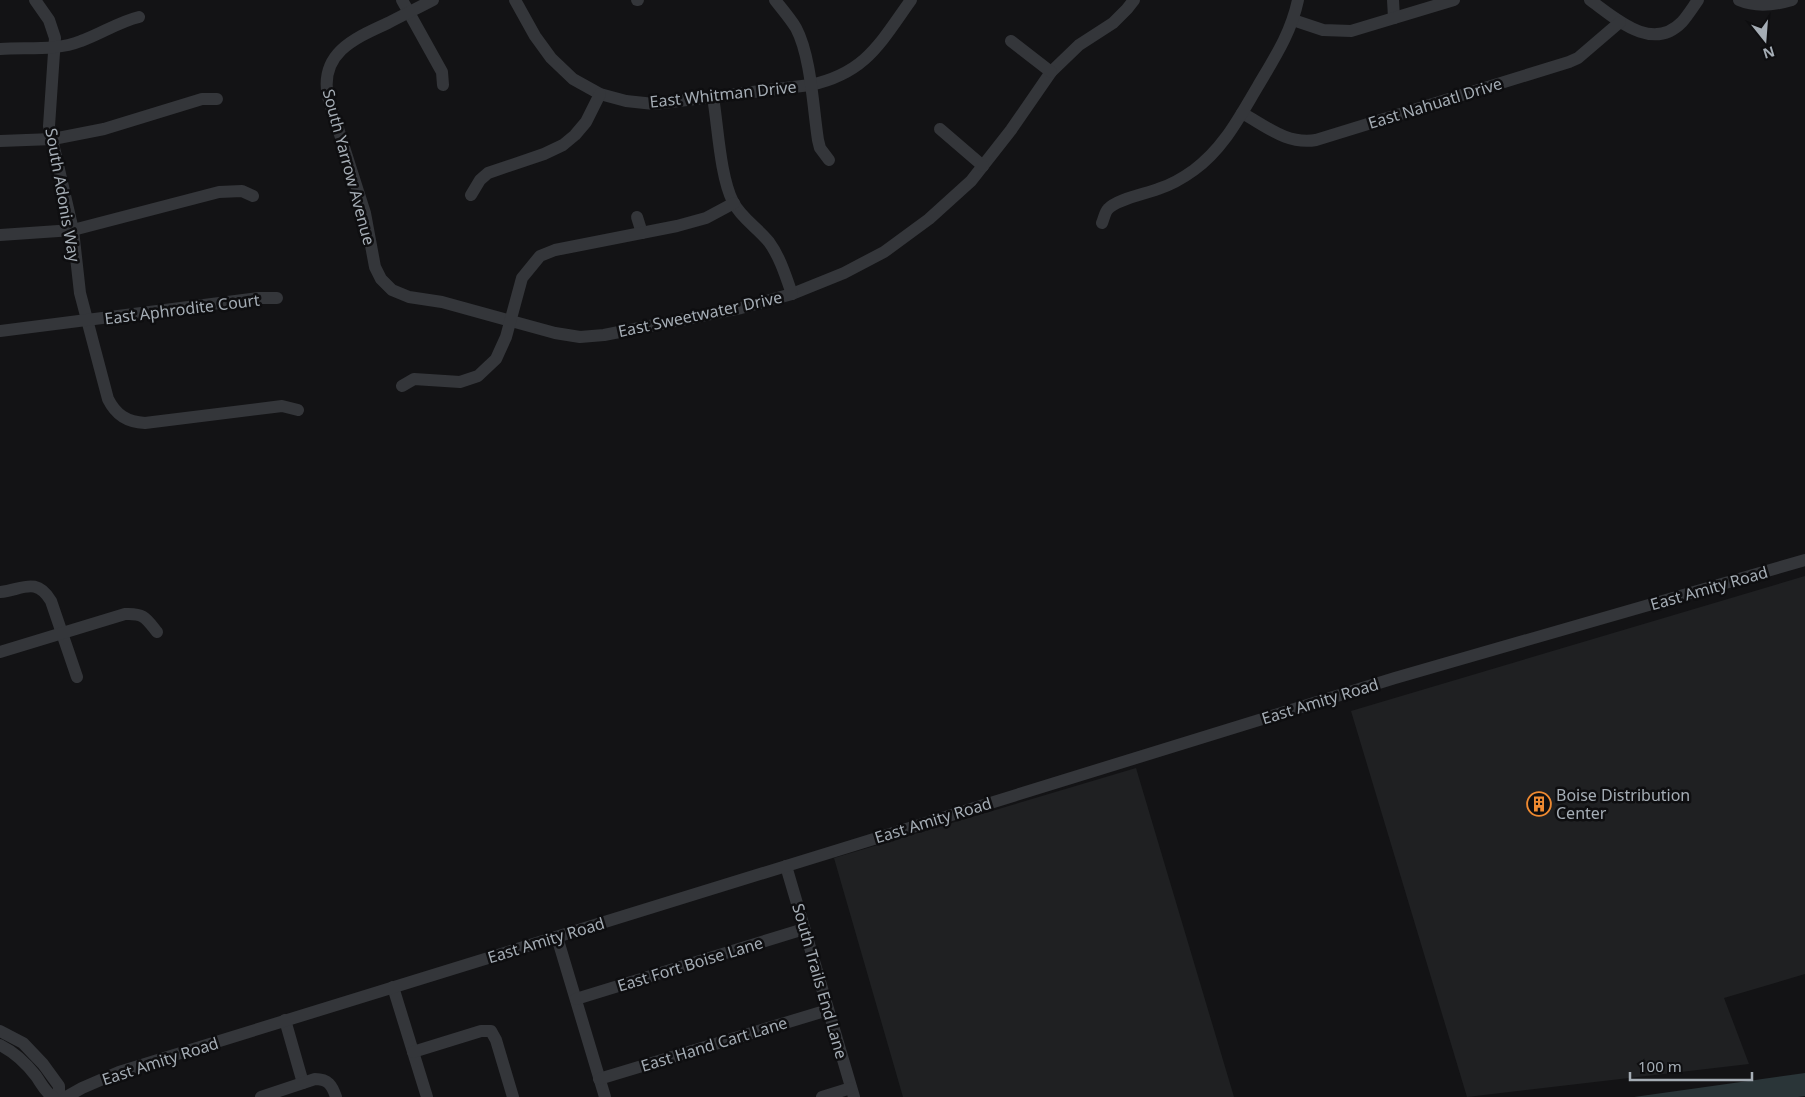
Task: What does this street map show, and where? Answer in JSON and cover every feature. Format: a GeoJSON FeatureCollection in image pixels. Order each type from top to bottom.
{"type":"FeatureCollection","features":[{"type":"Feature","properties":{"kind":"street","name":"South Adonis Way"},"geometry":{"type":"LineString","coordinates":[[35,0],[49,20],[52,29],[55,48],[49,126],[72,230],[80,293],[108,399],[113,409],[122,417],[133,422],[145,423],[282,406],[298,410]]}},
{"type":"Feature","properties":{"kind":"street"},"geometry":{"type":"LineString","coordinates":[[402,0],[442,72],[442,85]]}},
{"type":"Feature","properties":{"kind":"street"},"geometry":{"type":"LineString","coordinates":[[410,12],[434,0]]}},
{"type":"Feature","properties":{"kind":"street","name":"East Whitman Drive"},"geometry":{"type":"LineString","coordinates":[[515,0],[535,36],[551,58],[573,79],[600,94],[626,101],[654,104],[829,81],[866,60],[911,0]]}},
{"type":"Feature","properties":{"kind":"street"},"geometry":{"type":"LineString","coordinates":[[775,0],[797,30],[803,47],[818,140],[820,148],[829,160]]}},
{"type":"Feature","properties":{"kind":"street","name":"East Sweetwater Drive"},"geometry":{"type":"LineString","coordinates":[[384,284],[400,294],[442,302],[555,333],[580,337],[604,335],[741,308],[792,294],[844,273],[884,252],[929,219],[970,181],[983,166],[1011,130],[1051,72],[1079,45],[1113,23],[1128,10],[1134,0]]}},
{"type":"Feature","properties":{"kind":"street"},"geometry":{"type":"LineString","coordinates":[[1102,223],[1108,210],[1115,204],[1169,184],[1196,168],[1220,146],[1242,113],[1286,38],[1298,0]]}},
{"type":"Feature","properties":{"kind":"street"},"geometry":{"type":"LineString","coordinates":[[1393,0],[1394,18]]}},
{"type":"Feature","properties":{"kind":"street"},"geometry":{"type":"LineString","coordinates":[[1293,20],[1323,30],[1342,32],[1454,0]]}},
{"type":"Feature","properties":{"kind":"street"},"geometry":{"type":"LineString","coordinates":[[1590,0],[1629,28],[1647,34],[1666,32],[1681,22],[1698,0]]}},
{"type":"Feature","properties":{"kind":"street"},"geometry":{"type":"LineString","coordinates":[[1739,0],[1749,4],[1762,5],[1792,0]]}},
{"type":"Feature","properties":{"kind":"street","name":"South Yarrow Avenue"},"geometry":{"type":"LineString","coordinates":[[384,284],[375,267],[365,213],[328,97],[326,78],[330,64],[347,44],[410,12]]}},
{"type":"Feature","properties":{"kind":"street"},"geometry":{"type":"LineString","coordinates":[[0,49],[21,47],[55,48],[81,42],[125,20],[139,17]]}},
{"type":"Feature","properties":{"kind":"street","name":"East Nahuatl Drive"},"geometry":{"type":"LineString","coordinates":[[1242,113],[1288,138],[1297,141],[1316,140],[1569,62],[1578,58],[1620,22]]}},
{"type":"Feature","properties":{"kind":"street"},"geometry":{"type":"LineString","coordinates":[[1011,42],[1051,72]]}},
{"type":"Feature","properties":{"kind":"street"},"geometry":{"type":"LineString","coordinates":[[470,195],[480,180],[488,173],[544,154],[563,145],[586,122],[600,94]]}},
{"type":"Feature","properties":{"kind":"street"},"geometry":{"type":"LineString","coordinates":[[713,97],[726,182],[734,203],[777,254],[792,294]]}},
{"type":"Feature","properties":{"kind":"street"},"geometry":{"type":"LineString","coordinates":[[0,141],[53,139],[104,129],[202,99],[217,99]]}},
{"type":"Feature","properties":{"kind":"street"},"geometry":{"type":"LineString","coordinates":[[940,129],[983,166]]}},
{"type":"Feature","properties":{"kind":"street"},"geometry":{"type":"LineString","coordinates":[[0,235],[72,230],[219,192],[242,191],[253,196]]}},
{"type":"Feature","properties":{"kind":"street"},"geometry":{"type":"LineString","coordinates":[[402,386],[414,379],[460,382],[478,376],[496,360],[506,337],[522,278],[540,256],[555,250],[706,218],[734,203]]}},
{"type":"Feature","properties":{"kind":"street"},"geometry":{"type":"LineString","coordinates":[[637,217],[642,233]]}},
{"type":"Feature","properties":{"kind":"street","name":"East Aphrodite Court"},"geometry":{"type":"LineString","coordinates":[[0,331],[258,298],[277,298]]}},
{"type":"Feature","properties":{"kind":"street","name":"East Amity Road"},"geometry":{"type":"LineString","coordinates":[[66,1097],[119,1072],[285,1020],[1395,678],[1805,560]]}},
{"type":"Feature","properties":{"kind":"street"},"geometry":{"type":"LineString","coordinates":[[0,592],[24,586],[37,587],[46,593],[51,601],[77,677]]}},
{"type":"Feature","properties":{"kind":"street"},"geometry":{"type":"LineString","coordinates":[[0,652],[125,614],[145,616],[157,632]]}},
{"type":"Feature","properties":{"kind":"street","name":"South Trails End Lane"},"geometry":{"type":"LineString","coordinates":[[786,866],[852,1093]]}},
{"type":"Feature","properties":{"kind":"street","name":"East Fort Boise Lane"},"geometry":{"type":"LineString","coordinates":[[576,999],[804,929]]}},
{"type":"Feature","properties":{"kind":"street"},"geometry":{"type":"LineString","coordinates":[[557,937],[605,1097]]}},
{"type":"Feature","properties":{"kind":"street"},"geometry":{"type":"LineString","coordinates":[[394,987],[427,1097]]}},
{"type":"Feature","properties":{"kind":"street","name":"East Hand Cart Lane"},"geometry":{"type":"LineString","coordinates":[[599,1079],[828,1010]]}},
{"type":"Feature","properties":{"kind":"street"},"geometry":{"type":"LineString","coordinates":[[285,1020],[303,1083]]}},
{"type":"Feature","properties":{"kind":"street"},"geometry":{"type":"LineString","coordinates":[[0,1031],[24,1043],[44,1064],[59,1086],[59,1097]]}},
{"type":"Feature","properties":{"kind":"street"},"geometry":{"type":"LineString","coordinates":[[413,1052],[481,1032],[491,1031],[496,1040],[513,1097]]}},
{"type":"Feature","properties":{"kind":"street"},"geometry":{"type":"LineString","coordinates":[[0,1045],[15,1054],[53,1097]]}},
{"type":"Feature","properties":{"kind":"street"},"geometry":{"type":"LineString","coordinates":[[261,1097],[315,1079],[327,1082],[333,1088],[336,1097]]}},
{"type":"Feature","properties":{"kind":"street"},"geometry":{"type":"LineString","coordinates":[[822,1097],[852,1093]]}},
{"type":"Feature","properties":{"kind":"shaded area"},"geometry":{"type":"Polygon","coordinates":[[[1805,576],[1805,974],[1724,998],[1749,1064],[1467,1097],[1351,711],[1805,576]]]}},
{"type":"Feature","properties":{"kind":"shaded area"},"geometry":{"type":"Polygon","coordinates":[[[1136,768],[1234,1097],[903,1097],[834,858],[1136,768]]]}},
{"type":"Feature","properties":{"kind":"shaded area"},"geometry":{"type":"Polygon","coordinates":[[[1805,1073],[1805,1096],[1798,1097],[1634,1097],[1805,1073]]]}},
{"type":"Feature","properties":{"kind":"place","name":"Boise Distribution Center"},"geometry":{"type":"Point","coordinates":[1539,804]}}]}
